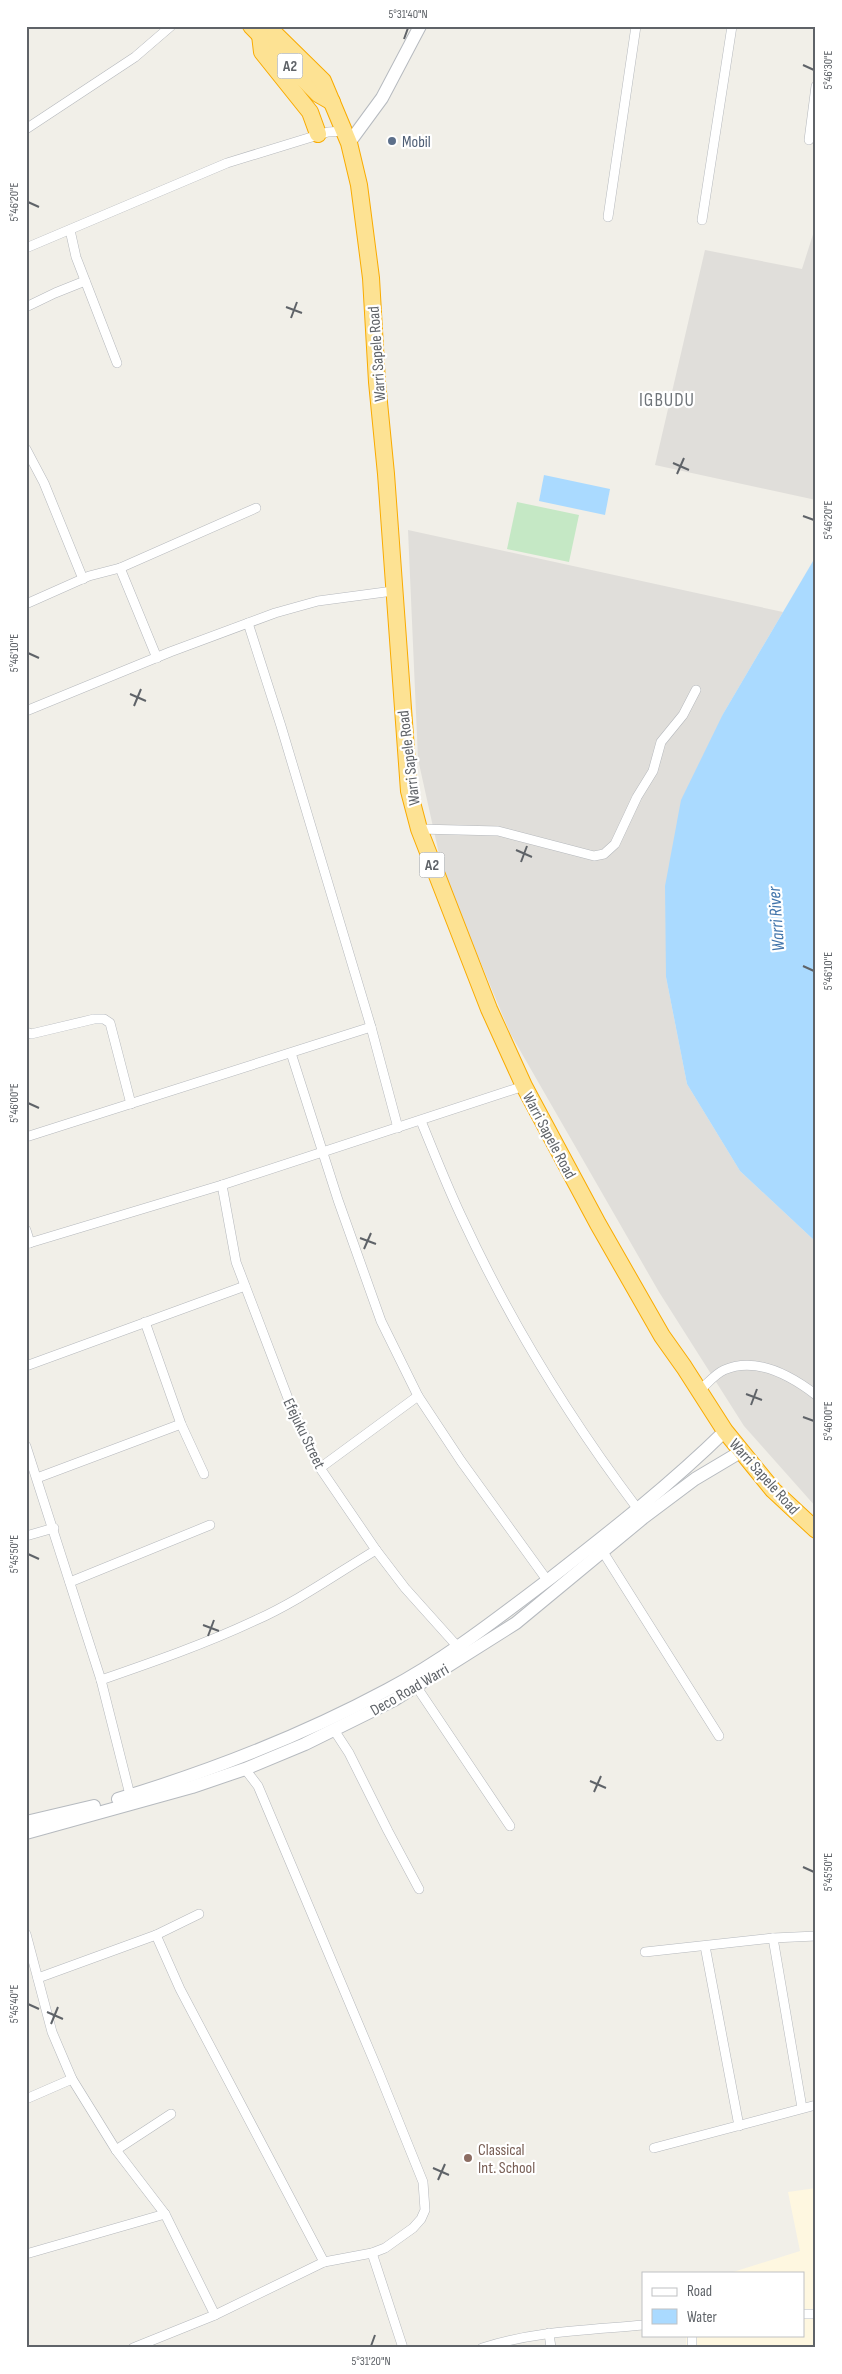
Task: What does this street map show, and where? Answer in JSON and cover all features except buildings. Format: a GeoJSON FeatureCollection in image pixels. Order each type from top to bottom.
{"type":"FeatureCollection","features":[{"type":"Feature","properties":{"kind":"highway","name":"Warri Sapele Road"},"geometry":{"type":"LineString","coordinates":[[259,29],[318,94],[332,102],[347,137],[360,185],[371,278],[409,790],[419,829],[489,1009],[524,1086],[598,1224],[662,1336],[700,1390],[725,1431],[772,1490],[816,1530]]}},
{"type":"Feature","properties":{"kind":"highway"},"geometry":{"type":"LineString","coordinates":[[259,29],[262,52],[310,112],[318,134]]}},
{"type":"Feature","properties":{"kind":"main road"},"geometry":{"type":"LineString","coordinates":[[347,137],[382,98],[420,26]]}},
{"type":"Feature","properties":{"kind":"main road","name":"Deco Road Warri"},"geometry":{"type":"LineString","coordinates":[[26,1822],[130,1795],[241,1758],[388,1690],[413,1681],[457,1646],[508,1611],[637,1508],[696,1460],[725,1431]]}},
{"type":"Feature","properties":{"kind":"main road","name":"Deco Road Warri"},"geometry":{"type":"LineString","coordinates":[[26,1833],[192,1787],[245,1769],[334,1730],[413,1681],[516,1623],[695,1478],[742,1451]]}},
{"type":"Feature","properties":{"kind":"street"},"geometry":{"type":"LineString","coordinates":[[26,129],[136,57],[171,26]]}},
{"type":"Feature","properties":{"kind":"street"},"geometry":{"type":"LineString","coordinates":[[608,217],[636,26]]}},
{"type":"Feature","properties":{"kind":"street"},"geometry":{"type":"LineString","coordinates":[[702,220],[732,26]]}},
{"type":"Feature","properties":{"kind":"street"},"geometry":{"type":"LineString","coordinates":[[809,140],[816,86]]}},
{"type":"Feature","properties":{"kind":"street"},"geometry":{"type":"LineString","coordinates":[[26,248],[227,163],[318,134],[347,137]]}},
{"type":"Feature","properties":{"kind":"street"},"geometry":{"type":"LineString","coordinates":[[70,230],[76,257],[116,363]]}},
{"type":"Feature","properties":{"kind":"street"},"geometry":{"type":"LineString","coordinates":[[26,307],[54,293],[85,281]]}},
{"type":"Feature","properties":{"kind":"street"},"geometry":{"type":"LineString","coordinates":[[26,449],[44,483],[83,578]]}},
{"type":"Feature","properties":{"kind":"street"},"geometry":{"type":"LineString","coordinates":[[26,604],[83,578],[120,568],[256,508]]}},
{"type":"Feature","properties":{"kind":"street"},"geometry":{"type":"LineString","coordinates":[[120,568],[157,658]]}},
{"type":"Feature","properties":{"kind":"street"},"geometry":{"type":"LineString","coordinates":[[26,711],[248,623],[318,601],[393,591]]}},
{"type":"Feature","properties":{"kind":"street"},"geometry":{"type":"LineString","coordinates":[[248,623],[284,736],[371,1027],[398,1128]]}},
{"type":"Feature","properties":{"kind":"street"},"geometry":{"type":"LineString","coordinates":[[419,829],[498,831],[594,856],[604,854],[616,844],[637,797],[653,771],[661,742],[683,715],[696,690]]}},
{"type":"Feature","properties":{"kind":"street"},"geometry":{"type":"LineString","coordinates":[[26,1032],[31,1034],[94,1019],[104,1019],[110,1023],[131,1104]]}},
{"type":"Feature","properties":{"kind":"street"},"geometry":{"type":"LineString","coordinates":[[26,1137],[371,1027]]}},
{"type":"Feature","properties":{"kind":"street"},"geometry":{"type":"LineString","coordinates":[[291,1053],[338,1200],[381,1321],[418,1396],[461,1461],[547,1580]]}},
{"type":"Feature","properties":{"kind":"street"},"geometry":{"type":"LineString","coordinates":[[26,1230],[28,1243],[222,1185],[524,1086]]}},
{"type":"Feature","properties":{"kind":"street"},"geometry":{"type":"LineString","coordinates":[[421,1121],[464,1222],[506,1305],[552,1385],[604,1464],[637,1508]]}},
{"type":"Feature","properties":{"kind":"street","name":"Efejuku Street"},"geometry":{"type":"LineString","coordinates":[[222,1185],[236,1262],[289,1401],[320,1468],[376,1550],[405,1588],[457,1646]]}},
{"type":"Feature","properties":{"kind":"street"},"geometry":{"type":"LineString","coordinates":[[26,1366],[245,1286]]}},
{"type":"Feature","properties":{"kind":"street"},"geometry":{"type":"LineString","coordinates":[[145,1322],[181,1424],[204,1474]]}},
{"type":"Feature","properties":{"kind":"street"},"geometry":{"type":"LineString","coordinates":[[700,1390],[722,1371],[740,1365],[769,1368],[798,1381],[816,1395]]}},
{"type":"Feature","properties":{"kind":"street"},"geometry":{"type":"LineString","coordinates":[[320,1468],[418,1396]]}},
{"type":"Feature","properties":{"kind":"street"},"geometry":{"type":"LineString","coordinates":[[37,1478],[181,1424]]}},
{"type":"Feature","properties":{"kind":"street"},"geometry":{"type":"LineString","coordinates":[[26,1446],[54,1528],[101,1680],[130,1795]]}},
{"type":"Feature","properties":{"kind":"street"},"geometry":{"type":"LineString","coordinates":[[70,1582],[210,1525]]}},
{"type":"Feature","properties":{"kind":"street"},"geometry":{"type":"LineString","coordinates":[[26,1536],[54,1528]]}},
{"type":"Feature","properties":{"kind":"street"},"geometry":{"type":"LineString","coordinates":[[101,1680],[255,1621],[306,1594],[376,1550]]}},
{"type":"Feature","properties":{"kind":"street"},"geometry":{"type":"LineString","coordinates":[[603,1552],[719,1736]]}},
{"type":"Feature","properties":{"kind":"street"},"geometry":{"type":"LineString","coordinates":[[413,1681],[510,1826]]}},
{"type":"Feature","properties":{"kind":"street"},"geometry":{"type":"LineString","coordinates":[[334,1730],[349,1753],[419,1889]]}},
{"type":"Feature","properties":{"kind":"street"},"geometry":{"type":"LineString","coordinates":[[133,2348],[215,2315],[324,2262],[372,2253],[385,2248],[402,2237],[421,2219],[425,2210],[423,2182],[379,2073],[258,1786],[245,1769]]}},
{"type":"Feature","properties":{"kind":"street"},"geometry":{"type":"LineString","coordinates":[[38,1978],[156,1934],[200,1914]]}},
{"type":"Feature","properties":{"kind":"street"},"geometry":{"type":"LineString","coordinates":[[26,1934],[52,2032],[72,2079],[116,2150],[165,2214],[215,2315]]}},
{"type":"Feature","properties":{"kind":"street"},"geometry":{"type":"LineString","coordinates":[[156,1934],[180,1989],[324,2262]]}},
{"type":"Feature","properties":{"kind":"street"},"geometry":{"type":"LineString","coordinates":[[645,1952],[773,1938],[816,1936]]}},
{"type":"Feature","properties":{"kind":"street"},"geometry":{"type":"LineString","coordinates":[[773,1938],[802,2108]]}},
{"type":"Feature","properties":{"kind":"street"},"geometry":{"type":"LineString","coordinates":[[705,1946],[739,2126]]}},
{"type":"Feature","properties":{"kind":"street"},"geometry":{"type":"LineString","coordinates":[[26,2099],[72,2079]]}},
{"type":"Feature","properties":{"kind":"street"},"geometry":{"type":"LineString","coordinates":[[654,2148],[816,2105]]}},
{"type":"Feature","properties":{"kind":"street"},"geometry":{"type":"LineString","coordinates":[[116,2150],[170,2114]]}},
{"type":"Feature","properties":{"kind":"street"},"geometry":{"type":"LineString","coordinates":[[26,2254],[165,2214]]}},
{"type":"Feature","properties":{"kind":"street"},"geometry":{"type":"LineString","coordinates":[[372,2253],[403,2348]]}},
{"type":"Feature","properties":{"kind":"street"},"geometry":{"type":"LineString","coordinates":[[482,2348],[509,2339],[549,2333],[642,2326]]}},
{"type":"Feature","properties":{"kind":"street"},"geometry":{"type":"LineString","coordinates":[[549,2333],[551,2348]]}},
{"type":"Feature","properties":{"kind":"shaded area"},"geometry":{"type":"Polygon","coordinates":[[[816,225],[816,500],[655,465],[705,250],[802,269],[816,225]]]}},
{"type":"Feature","properties":{"kind":"shaded area"},"geometry":{"type":"Polygon","coordinates":[[[408,530],[783,612],[723,714],[666,977],[687,1084],[740,1171],[816,1242],[816,1507],[744,1426],[659,1292],[510,1033],[443,872],[418,759],[408,530]]]}},
{"type":"Feature","properties":{"kind":"shaded area"},"geometry":{"type":"Polygon","coordinates":[[[816,2188],[816,2348],[686,2348],[686,2336],[804,2336],[804,2272],[733,2272],[800,2251],[788,2192],[816,2188]]]}},
{"type":"Feature","properties":{"kind":"green space"},"geometry":{"type":"Polygon","coordinates":[[[517,502],[579,515],[569,562],[507,549],[517,502]]]}},
{"type":"Feature","properties":{"kind":"water"},"geometry":{"type":"Polygon","coordinates":[[[544,475],[610,489],[605,515],[539,501],[544,475]]]}},
{"type":"Feature","properties":{"kind":"water","name":"Warri River"},"geometry":{"type":"Polygon","coordinates":[[[816,556],[816,1242],[740,1171],[687,1084],[666,977],[665,886],[681,800],[723,714],[816,556]]]}},
{"type":"Feature","properties":{"kind":"place","name":"Mobil"},"geometry":{"type":"Point","coordinates":[392,141]}},
{"type":"Feature","properties":{"kind":"place","name":"Classical Int. School"},"geometry":{"type":"Point","coordinates":[468,2158]}},
{"type":"Feature","properties":{"kind":"district","name":"IGBUDU"},"geometry":{"type":"Point","coordinates":[667,399]}}]}
